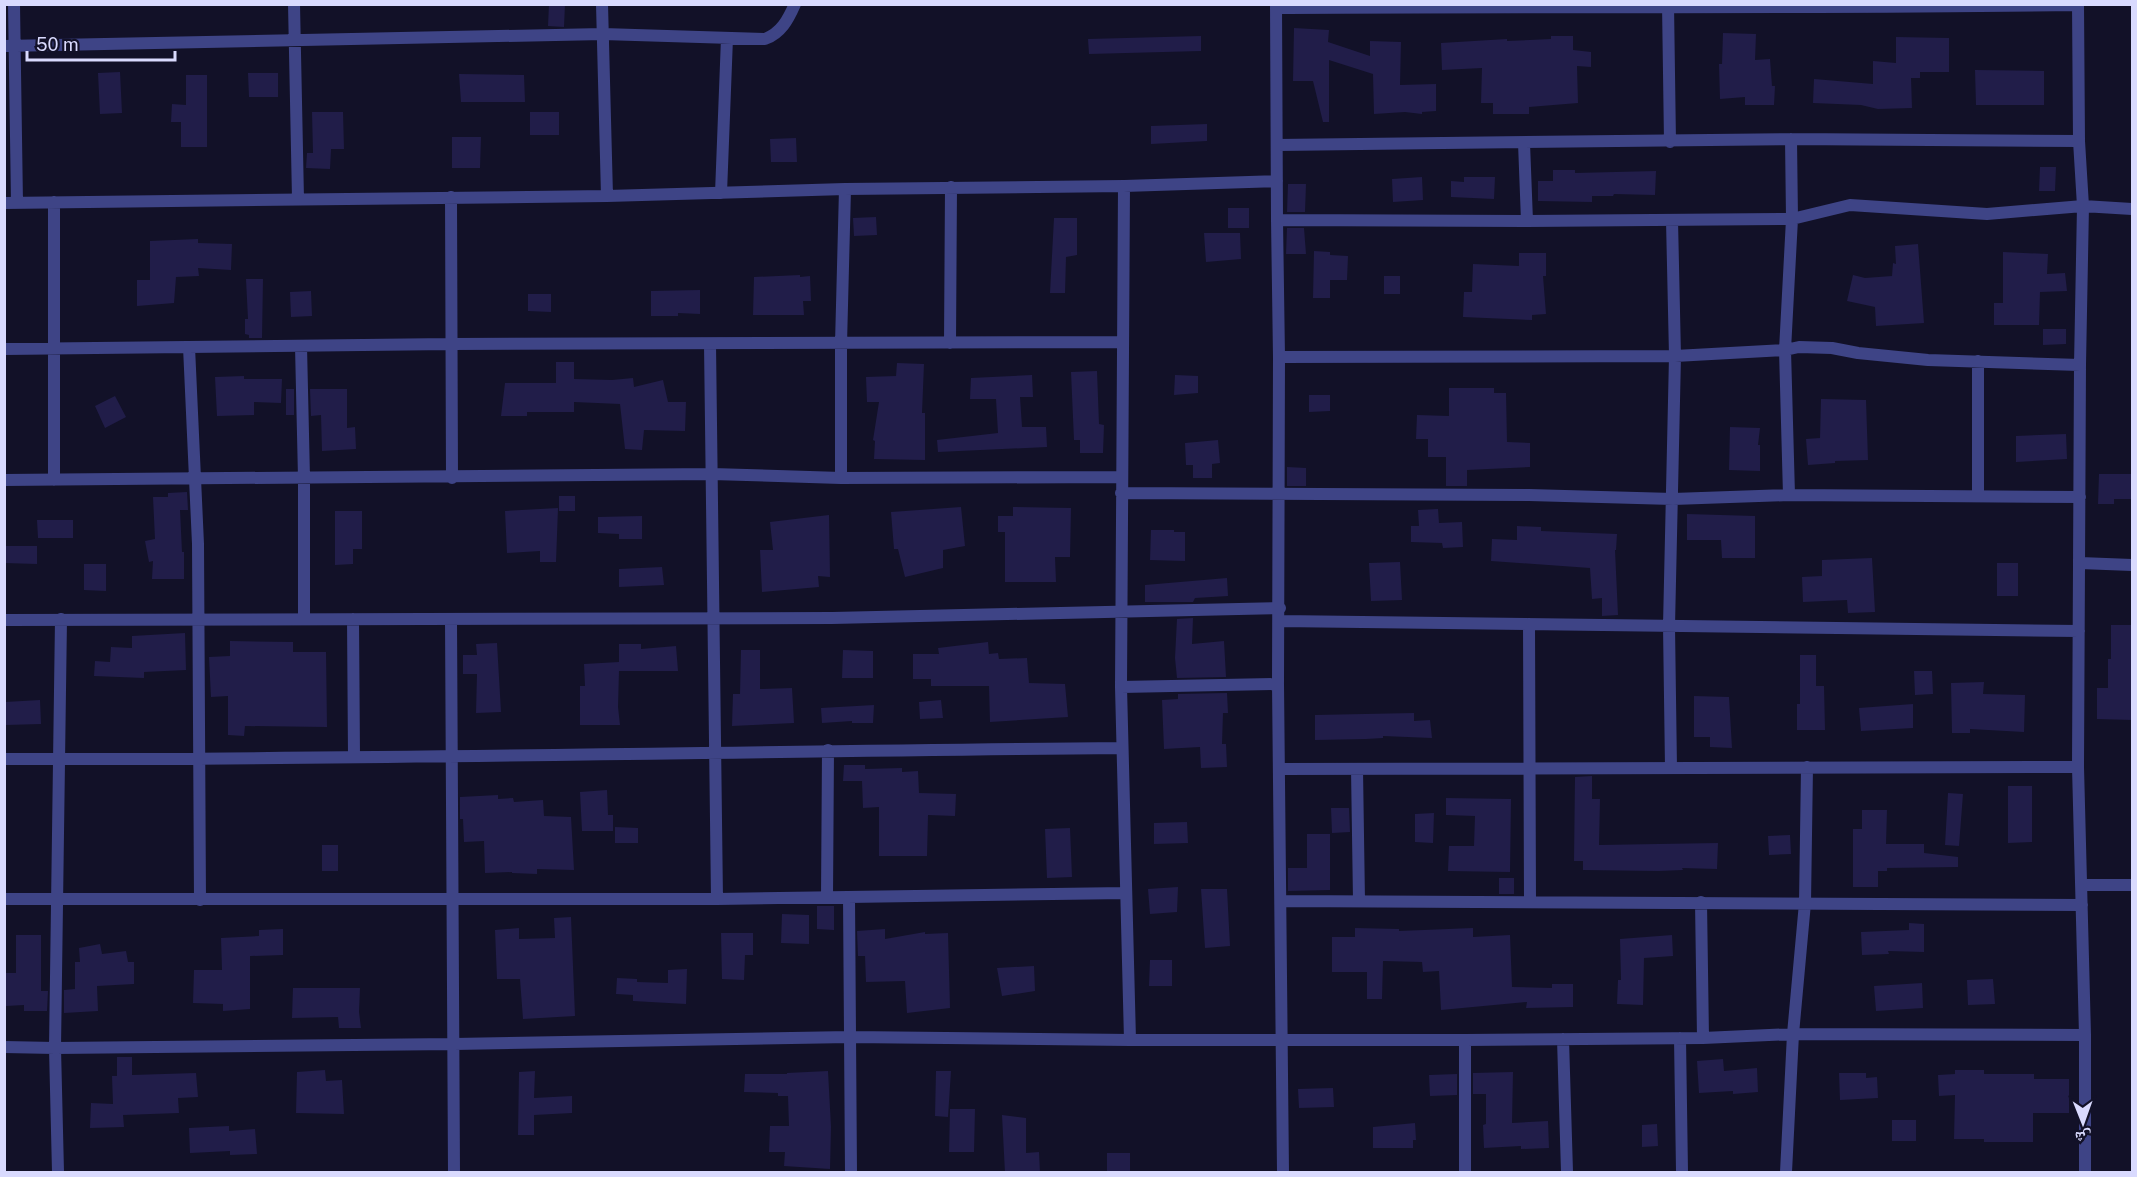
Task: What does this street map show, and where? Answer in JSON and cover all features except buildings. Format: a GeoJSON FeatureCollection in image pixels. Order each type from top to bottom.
{"type":"FeatureCollection","features":[{"type":"Feature","properties":{"kind":"street"},"geometry":{"type":"LineString","coordinates":[[14,4],[10,46],[10,203],[607,196],[1277,181]]}},
{"type":"Feature","properties":{"kind":"street"},"geometry":{"type":"LineString","coordinates":[[294,4],[298,199]]}},
{"type":"Feature","properties":{"kind":"street"},"geometry":{"type":"LineString","coordinates":[[602,4],[607,196]]}},
{"type":"Feature","properties":{"kind":"street"},"geometry":{"type":"LineString","coordinates":[[10,46],[603,34],[765,39],[773,36],[788,20],[795,4]]}},
{"type":"Feature","properties":{"kind":"street"},"geometry":{"type":"LineString","coordinates":[[1283,1173],[1278,684],[1280,494],[1276,6],[1528,5],[2078,5],[2079,141],[2083,206],[2078,767],[2085,1035],[2085,1173]]}},
{"type":"Feature","properties":{"kind":"street"},"geometry":{"type":"LineString","coordinates":[[1668,5],[1670,142]]}},
{"type":"Feature","properties":{"kind":"street"},"geometry":{"type":"LineString","coordinates":[[721,193],[727,38]]}},
{"type":"Feature","properties":{"kind":"street"},"geometry":{"type":"LineString","coordinates":[[1277,145],[1791,139],[2079,141]]}},
{"type":"Feature","properties":{"kind":"street"},"geometry":{"type":"LineString","coordinates":[[1789,495],[1785,350],[1792,219],[1791,139]]}},
{"type":"Feature","properties":{"kind":"street"},"geometry":{"type":"LineString","coordinates":[[1524,143],[1527,222]]}},
{"type":"Feature","properties":{"kind":"street"},"geometry":{"type":"LineString","coordinates":[[1124,186],[1120,687],[1130,1040]]}},
{"type":"Feature","properties":{"kind":"street"},"geometry":{"type":"LineString","coordinates":[[950,343],[951,187]]}},
{"type":"Feature","properties":{"kind":"street"},"geometry":{"type":"LineString","coordinates":[[841,478],[841,344],[845,189]]}},
{"type":"Feature","properties":{"kind":"street"},"geometry":{"type":"LineString","coordinates":[[451,197],[452,478]]}},
{"type":"Feature","properties":{"kind":"street"},"geometry":{"type":"LineString","coordinates":[[54,202],[54,480]]}},
{"type":"Feature","properties":{"kind":"street"},"geometry":{"type":"LineString","coordinates":[[1277,220],[1527,222],[1792,219],[1850,205],[1987,214],[2083,206],[2133,209]]}},
{"type":"Feature","properties":{"kind":"street"},"geometry":{"type":"LineString","coordinates":[[1671,768],[1669,627],[1675,357],[1672,220]]}},
{"type":"Feature","properties":{"kind":"street"},"geometry":{"type":"LineString","coordinates":[[4,349],[450,344],[1122,342]]}},
{"type":"Feature","properties":{"kind":"street"},"geometry":{"type":"LineString","coordinates":[[710,344],[717,899]]}},
{"type":"Feature","properties":{"kind":"street"},"geometry":{"type":"LineString","coordinates":[[301,346],[304,620]]}},
{"type":"Feature","properties":{"kind":"street"},"geometry":{"type":"LineString","coordinates":[[189,347],[199,619],[200,900]]}},
{"type":"Feature","properties":{"kind":"street"},"geometry":{"type":"LineString","coordinates":[[1279,357],[1675,357],[1785,350],[1799,347],[1832,348],[1928,360],[2080,364]]}},
{"type":"Feature","properties":{"kind":"street"},"geometry":{"type":"LineString","coordinates":[[1978,361],[1978,496]]}},
{"type":"Feature","properties":{"kind":"street"},"geometry":{"type":"LineString","coordinates":[[4,480],[712,474],[841,478],[1121,477]]}},
{"type":"Feature","properties":{"kind":"street"},"geometry":{"type":"LineString","coordinates":[[1121,493],[1517,495],[1673,499],[1789,495],[2080,497]]}},
{"type":"Feature","properties":{"kind":"street"},"geometry":{"type":"LineString","coordinates":[[2080,563],[2133,565]]}},
{"type":"Feature","properties":{"kind":"street"},"geometry":{"type":"LineString","coordinates":[[4,620],[832,618],[1280,608]]}},
{"type":"Feature","properties":{"kind":"street"},"geometry":{"type":"LineString","coordinates":[[58,1173],[56,1048],[61,619]]}},
{"type":"Feature","properties":{"kind":"street"},"geometry":{"type":"LineString","coordinates":[[353,619],[354,757]]}},
{"type":"Feature","properties":{"kind":"street"},"geometry":{"type":"LineString","coordinates":[[451,620],[454,1173]]}},
{"type":"Feature","properties":{"kind":"street"},"geometry":{"type":"LineString","coordinates":[[1280,621],[2079,631]]}},
{"type":"Feature","properties":{"kind":"street"},"geometry":{"type":"LineString","coordinates":[[1529,624],[1530,902]]}},
{"type":"Feature","properties":{"kind":"street"},"geometry":{"type":"LineString","coordinates":[[1120,687],[1278,684]]}},
{"type":"Feature","properties":{"kind":"street"},"geometry":{"type":"LineString","coordinates":[[4,759],[451,757],[828,750],[1122,748]]}},
{"type":"Feature","properties":{"kind":"street"},"geometry":{"type":"LineString","coordinates":[[827,897],[828,750]]}},
{"type":"Feature","properties":{"kind":"street"},"geometry":{"type":"LineString","coordinates":[[1786,1173],[1793,1034],[1805,903],[1807,767]]}},
{"type":"Feature","properties":{"kind":"street"},"geometry":{"type":"LineString","coordinates":[[1280,769],[2078,767]]}},
{"type":"Feature","properties":{"kind":"street"},"geometry":{"type":"LineString","coordinates":[[1357,768],[1359,902]]}},
{"type":"Feature","properties":{"kind":"street"},"geometry":{"type":"LineString","coordinates":[[2082,885],[2133,885]]}},
{"type":"Feature","properties":{"kind":"street"},"geometry":{"type":"LineString","coordinates":[[4,899],[717,899],[1126,893]]}},
{"type":"Feature","properties":{"kind":"street"},"geometry":{"type":"LineString","coordinates":[[849,897],[852,1173]]}},
{"type":"Feature","properties":{"kind":"street"},"geometry":{"type":"LineString","coordinates":[[1281,901],[2082,905]]}},
{"type":"Feature","properties":{"kind":"street"},"geometry":{"type":"LineString","coordinates":[[1701,902],[1703,1038]]}},
{"type":"Feature","properties":{"kind":"street"},"geometry":{"type":"LineString","coordinates":[[4,1047],[454,1044],[850,1037],[1465,1040],[1703,1038],[1793,1034],[2085,1035]]}},
{"type":"Feature","properties":{"kind":"street"},"geometry":{"type":"LineString","coordinates":[[1680,1038],[1682,1173]]}},
{"type":"Feature","properties":{"kind":"street"},"geometry":{"type":"LineString","coordinates":[[1563,1039],[1567,1173]]}},
{"type":"Feature","properties":{"kind":"street"},"geometry":{"type":"LineString","coordinates":[[1465,1040],[1465,1173]]}}]}
